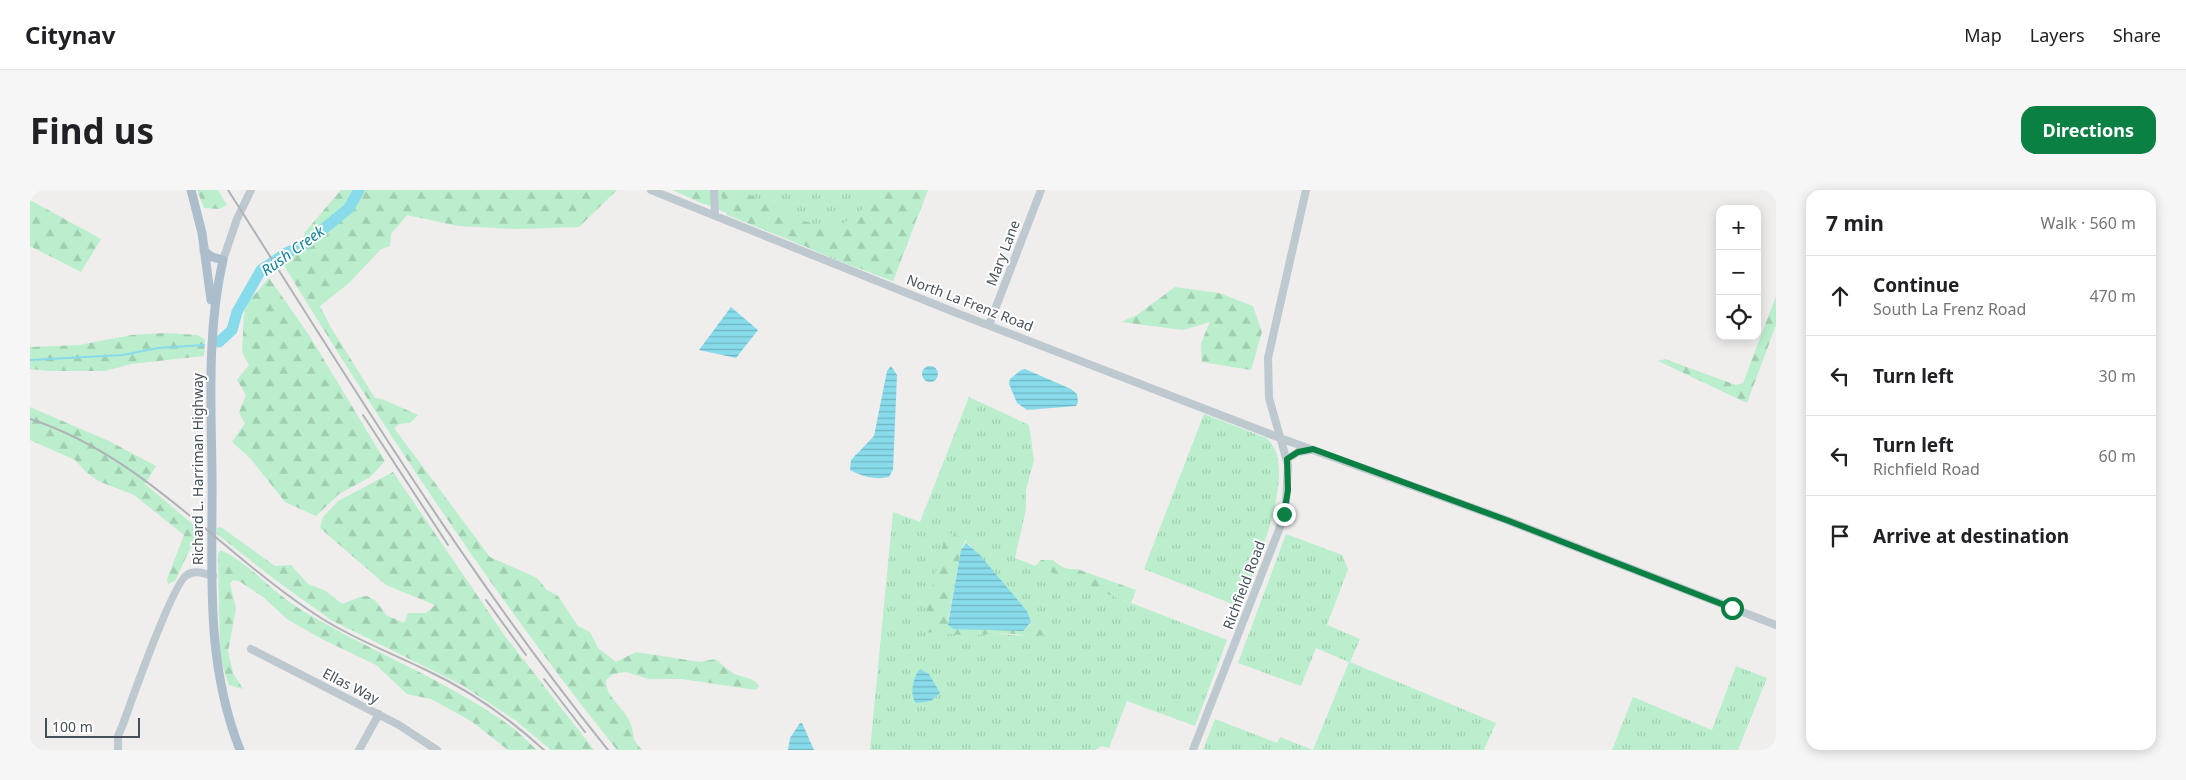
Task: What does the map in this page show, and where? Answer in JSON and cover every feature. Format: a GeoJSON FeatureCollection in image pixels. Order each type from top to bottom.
{"type":"FeatureCollection","features":[{"type":"Feature","properties":{"kind":"main road"},"geometry":{"type":"LineString","coordinates":[[191,190],[200,217],[213,313]]}},
{"type":"Feature","properties":{"kind":"main road"},"geometry":{"type":"LineString","coordinates":[[204,251],[212,257],[223,260]]}},
{"type":"Feature","properties":{"kind":"main road","name":"Richard L. Harriman Highway"},"geometry":{"type":"LineString","coordinates":[[223,260],[213,313],[211,349],[213,637],[222,700],[240,750]]}},
{"type":"Feature","properties":{"kind":"street","name":"Richard L. Harriman Highway"},"geometry":{"type":"LineString","coordinates":[[223,260],[235,224],[251,190]]}},
{"type":"Feature","properties":{"kind":"street","name":"North La Frenz Road"},"geometry":{"type":"LineString","coordinates":[[651,190],[1280,438],[1509,521],[1776,626]]}},
{"type":"Feature","properties":{"kind":"street"},"geometry":{"type":"LineString","coordinates":[[714,190],[715,215]]}},
{"type":"Feature","properties":{"kind":"street","name":"Mary Lane"},"geometry":{"type":"LineString","coordinates":[[989,324],[1041,190]]}},
{"type":"Feature","properties":{"kind":"street","name":"Richfield Road"},"geometry":{"type":"LineString","coordinates":[[1193,750],[1280,527],[1288,490],[1287,459],[1269,398],[1268,358],[1306,190]]}},
{"type":"Feature","properties":{"kind":"street"},"geometry":{"type":"LineString","coordinates":[[1287,459],[1298,452],[1313,449]]}},
{"type":"Feature","properties":{"kind":"street"},"geometry":{"type":"LineString","coordinates":[[118,750],[118,736],[122,724],[163,617],[182,578],[194,572],[213,576]]}},
{"type":"Feature","properties":{"kind":"street","name":"Ellas Way"},"geometry":{"type":"LineString","coordinates":[[251,649],[379,714],[413,733],[437,750]]}},
{"type":"Feature","properties":{"kind":"street"},"geometry":{"type":"LineString","coordinates":[[360,750],[379,714]]}},
{"type":"Feature","properties":{"kind":"green space"},"geometry":{"type":"Polygon","coordinates":[[[197,190],[218,190],[227,205],[219,209],[204,208],[197,190]]]}},
{"type":"Feature","properties":{"kind":"green space"},"geometry":{"type":"Polygon","coordinates":[[[341,190],[617,190],[579,227],[516,229],[458,226],[407,215],[391,234],[390,246],[381,249],[349,283],[320,306],[330,326],[375,398],[382,399],[418,415],[410,423],[399,424],[394,428],[490,557],[537,578],[547,590],[558,596],[578,626],[590,632],[598,648],[616,662],[636,652],[700,662],[715,659],[731,672],[753,680],[759,686],[756,690],[682,679],[648,679],[626,672],[613,674],[606,680],[609,692],[625,713],[635,740],[642,750],[617,750],[527,633],[442,512],[361,389],[283,264],[300,251],[305,232],[341,190]]]}},
{"type":"Feature","properties":{"kind":"green space"},"geometry":{"type":"Polygon","coordinates":[[[673,190],[928,190],[893,281],[836,260],[673,190]]]}},
{"type":"Feature","properties":{"kind":"green space"},"geometry":{"type":"Polygon","coordinates":[[[673,190],[706,190],[705,205],[673,190]]]}},
{"type":"Feature","properties":{"kind":"green space"},"geometry":{"type":"Polygon","coordinates":[[[720,190],[740,190],[799,220],[836,229],[871,203],[863,190],[927,190],[893,281],[727,215],[720,190]]]}},
{"type":"Feature","properties":{"kind":"green space"},"geometry":{"type":"Polygon","coordinates":[[[30,200],[101,239],[81,272],[30,246],[30,200]]]}},
{"type":"Feature","properties":{"kind":"green space"},"geometry":{"type":"Polygon","coordinates":[[[269,278],[309,335],[385,461],[370,477],[339,494],[316,516],[285,502],[250,458],[232,442],[245,423],[239,413],[246,395],[237,380],[249,365],[242,352],[244,315],[248,302],[269,278]]]}},
{"type":"Feature","properties":{"kind":"green space"},"geometry":{"type":"Polygon","coordinates":[[[1175,287],[1219,293],[1253,306],[1262,332],[1251,370],[1202,362],[1201,343],[1210,322],[1183,330],[1121,322],[1137,315],[1175,287]]]}},
{"type":"Feature","properties":{"kind":"green space"},"geometry":{"type":"Polygon","coordinates":[[[1776,296],[1776,325],[1747,403],[1658,361],[1665,359],[1736,385],[1743,383],[1759,340],[1761,340],[1776,296]]]}},
{"type":"Feature","properties":{"kind":"green space"},"geometry":{"type":"Polygon","coordinates":[[[164,333],[198,335],[205,340],[204,356],[131,364],[105,371],[30,369],[30,347],[79,345],[132,335],[164,333]]]}},
{"type":"Feature","properties":{"kind":"green space"},"geometry":{"type":"Polygon","coordinates":[[[969,397],[1029,425],[1034,460],[1026,490],[1026,509],[1015,558],[1227,640],[1195,726],[1127,701],[1109,748],[1102,746],[1095,750],[870,750],[893,512],[920,522],[969,397]],[[966,539],[923,625],[970,635],[989,633],[1030,638],[1041,635],[1053,635],[1031,622],[1027,611],[969,544],[966,543],[966,539]]]}},
{"type":"Feature","properties":{"kind":"green space"},"geometry":{"type":"Polygon","coordinates":[[[30,407],[109,441],[156,466],[145,484],[195,526],[198,538],[188,553],[175,581],[168,584],[167,579],[184,535],[134,495],[98,481],[75,460],[30,440],[30,407]]]}},
{"type":"Feature","properties":{"kind":"green space"},"geometry":{"type":"Polygon","coordinates":[[[1204,414],[1266,438],[1276,452],[1279,471],[1277,495],[1263,546],[1240,607],[1144,569],[1204,414]]]}},
{"type":"Feature","properties":{"kind":"green space"},"geometry":{"type":"Polygon","coordinates":[[[393,472],[505,636],[594,750],[551,750],[515,720],[462,685],[331,620],[274,579],[217,534],[217,528],[221,527],[275,566],[291,565],[308,584],[326,591],[342,604],[367,596],[376,601],[386,615],[404,623],[408,613],[426,613],[435,605],[386,585],[320,528],[323,517],[338,501],[393,472]]]}},
{"type":"Feature","properties":{"kind":"green space"},"geometry":{"type":"Polygon","coordinates":[[[946,532],[966,539],[961,550],[948,622],[1029,626],[1031,622],[1053,635],[1041,635],[1030,638],[1016,634],[964,635],[926,632],[923,625],[946,532]]]}},
{"type":"Feature","properties":{"kind":"green space"},"geometry":{"type":"Polygon","coordinates":[[[1286,534],[1342,555],[1348,569],[1327,625],[1360,639],[1350,662],[1496,723],[1484,750],[1313,750],[1349,662],[1316,648],[1301,686],[1238,663],[1286,534]]]}},
{"type":"Feature","properties":{"kind":"green space"},"geometry":{"type":"Polygon","coordinates":[[[221,550],[242,563],[300,609],[484,708],[513,728],[537,750],[508,750],[471,721],[431,699],[407,694],[376,665],[320,638],[287,619],[263,597],[239,581],[233,580],[230,584],[236,608],[228,651],[233,673],[243,689],[229,685],[220,658],[218,554],[221,550]]]}},
{"type":"Feature","properties":{"kind":"green space"},"geometry":{"type":"Polygon","coordinates":[[[1041,560],[1053,560],[1064,568],[1077,569],[1136,590],[1131,603],[1035,566],[1041,560]]]}},
{"type":"Feature","properties":{"kind":"green space"},"geometry":{"type":"Polygon","coordinates":[[[1736,666],[1767,678],[1738,750],[1612,750],[1633,697],[1712,730],[1736,666]]]}},
{"type":"Feature","properties":{"kind":"green space"},"geometry":{"type":"Polygon","coordinates":[[[1215,719],[1277,743],[1280,737],[1313,750],[1203,750],[1215,719]]]}},
{"type":"Feature","properties":{"kind":"water"},"geometry":{"type":"Polygon","coordinates":[[[731,307],[758,330],[736,358],[699,350],[731,307]]]}},
{"type":"Feature","properties":{"kind":"water"},"geometry":{"type":"Polygon","coordinates":[[[891,366],[897,375],[893,470],[889,477],[869,477],[850,470],[851,460],[874,436],[887,371],[891,366]]]}},
{"type":"Feature","properties":{"kind":"water"},"geometry":{"type":"Polygon","coordinates":[[[930,366],[938,374],[930,382],[922,374],[930,366]]]}},
{"type":"Feature","properties":{"kind":"water"},"geometry":{"type":"Polygon","coordinates":[[[1025,369],[1071,389],[1077,394],[1078,402],[1076,406],[1027,410],[1017,403],[1009,384],[1010,379],[1025,369]]]}},
{"type":"Feature","properties":{"kind":"water"},"geometry":{"type":"Polygon","coordinates":[[[966,543],[979,554],[1027,611],[1031,622],[1023,631],[954,629],[948,625],[961,550],[966,543]]]}},
{"type":"Feature","properties":{"kind":"water"},"geometry":{"type":"Polygon","coordinates":[[[920,669],[929,674],[940,693],[931,701],[916,703],[913,695],[913,686],[915,677],[920,669]]]}},
{"type":"Feature","properties":{"kind":"water"},"geometry":{"type":"Polygon","coordinates":[[[800,723],[802,723],[814,750],[788,750],[790,738],[800,723]]]}},
{"type":"Feature","properties":{"kind":"waterway","name":"Rush Creek"},"geometry":{"type":"LineString","coordinates":[[219,342],[232,330],[237,312],[261,270],[286,253],[304,245],[349,208],[359,190]]}},
{"type":"Feature","properties":{"kind":"waterway","name":"Rush Creek"},"geometry":{"type":"LineString","coordinates":[[30,360],[123,355],[158,348],[204,345]]}},
{"type":"Feature","properties":{"kind":"railway"},"geometry":{"type":"LineString","coordinates":[[228,190],[457,546],[556,683],[608,750]]}},
{"type":"Feature","properties":{"kind":"railway"},"geometry":{"type":"LineString","coordinates":[[363,415],[448,545]]}},
{"type":"Feature","properties":{"kind":"railway"},"geometry":{"type":"LineString","coordinates":[[30,419],[71,436],[110,457],[147,482],[250,566],[321,618],[359,639],[458,686],[503,716],[544,750]]}},
{"type":"Feature","properties":{"kind":"railway"},"geometry":{"type":"LineString","coordinates":[[486,600],[526,655]]}},
{"type":"Feature","properties":{"kind":"railway"},"geometry":{"type":"LineString","coordinates":[[544,679],[585,732]]}},
{"type":"Feature","properties":{"kind":"route"},"geometry":{"type":"LineString","coordinates":[[1284,514],[1288,490],[1287,459],[1298,452],[1313,449],[1509,521],[1732,608]]}}]}
